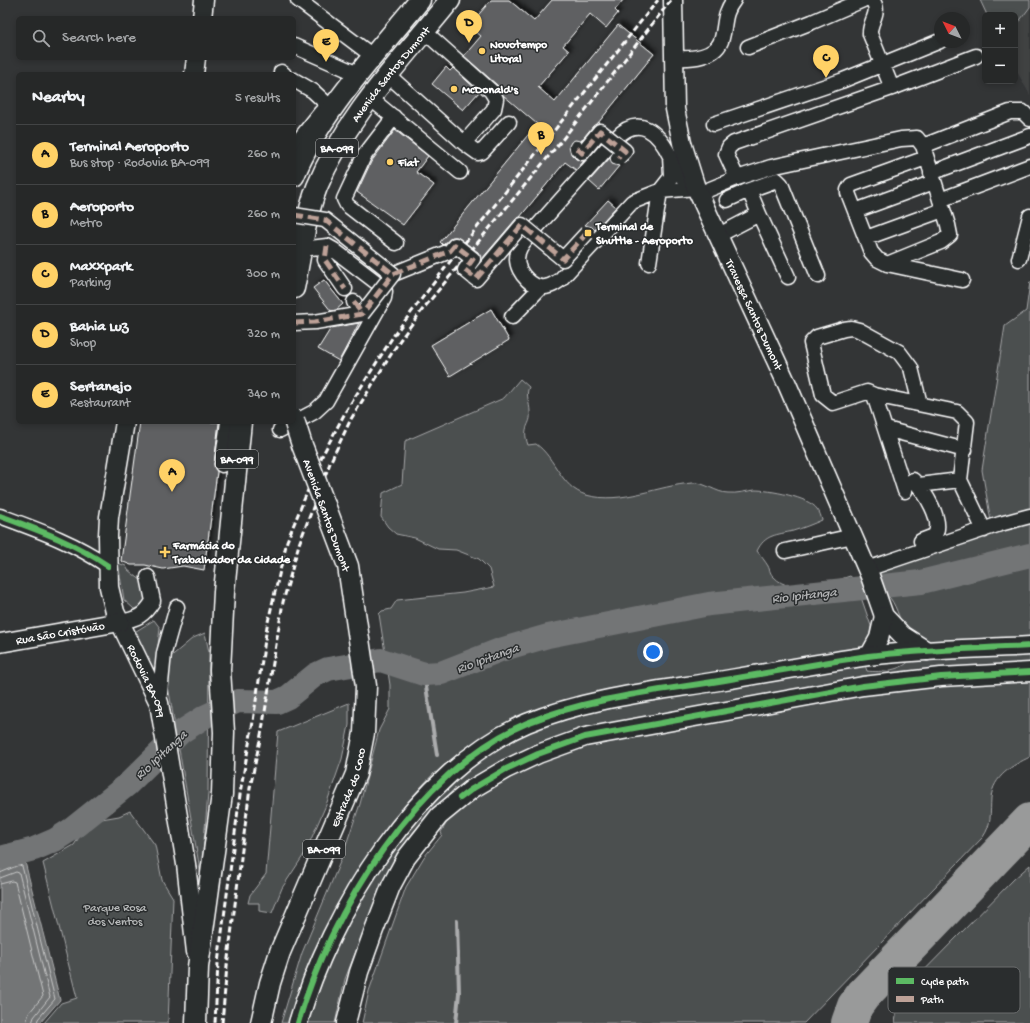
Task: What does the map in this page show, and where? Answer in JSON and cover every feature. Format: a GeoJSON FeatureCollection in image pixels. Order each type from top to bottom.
{"type":"FeatureCollection","features":[{"type":"Feature","properties":{"kind":"highway","name":"Avenida Santos Dumont"},"geometry":{"type":"LineString","coordinates":[[296,172],[321,125],[420,0]]}},
{"type":"Feature","properties":{"kind":"highway","name":"Avenida Santos Dumont"},"geometry":{"type":"LineString","coordinates":[[296,278],[317,188],[332,157],[355,118],[388,74],[450,0]]}},
{"type":"Feature","properties":{"kind":"highway","name":"BA-099"},"geometry":{"type":"LineString","coordinates":[[197,1014],[198,967],[222,794],[224,732],[220,670],[224,592],[241,424]]}},
{"type":"Feature","properties":{"kind":"highway","name":"Avenida Santos Dumont"},"geometry":{"type":"LineString","coordinates":[[287,425],[302,445],[348,566],[355,610]]}},
{"type":"Feature","properties":{"kind":"highway","name":"Estrada do Coco"},"geometry":{"type":"LineString","coordinates":[[262,1023],[270,983],[280,952],[356,774],[364,733],[366,686],[355,610]]}},
{"type":"Feature","properties":{"kind":"main road"},"geometry":{"type":"LineString","coordinates":[[202,16],[204,0]]}},
{"type":"Feature","properties":{"kind":"main road","name":"Travessa Santos Dumont"},"geometry":{"type":"LineString","coordinates":[[673,0],[675,109],[682,143],[696,188],[717,236],[788,384],[869,573],[883,613],[902,635],[927,651]]}},
{"type":"Feature","properties":{"kind":"main road"},"geometry":{"type":"LineString","coordinates":[[194,72],[196,60]]}},
{"type":"Feature","properties":{"kind":"main road","name":"Rodovia BA-099"},"geometry":{"type":"LineString","coordinates":[[125,424],[110,517],[108,566],[109,587],[115,612],[159,711],[186,864],[198,967]]}},
{"type":"Feature","properties":{"kind":"main road"},"geometry":{"type":"LineString","coordinates":[[869,656],[879,638],[883,613]]}},
{"type":"Feature","properties":{"kind":"main road","name":"Rua São Cristóvão"},"geometry":{"type":"LineString","coordinates":[[0,643],[120,622]]}},
{"type":"Feature","properties":{"kind":"main road"},"geometry":{"type":"LineString","coordinates":[[298,1023],[327,944],[362,880],[379,855],[413,811],[442,781],[466,761],[500,737],[527,723],[581,705],[869,656],[927,651],[1030,646]]}},
{"type":"Feature","properties":{"kind":"main road"},"geometry":{"type":"LineString","coordinates":[[346,1023],[358,972],[392,886],[406,858],[439,816],[472,789],[506,769],[538,754],[584,736],[863,686],[942,677],[1030,672]]}},
{"type":"Feature","properties":{"kind":"street"},"geometry":{"type":"LineString","coordinates":[[298,0],[374,57]]}},
{"type":"Feature","properties":{"kind":"street"},"geometry":{"type":"LineString","coordinates":[[673,50],[693,58],[708,54],[717,48],[722,40],[726,13],[734,0]]}},
{"type":"Feature","properties":{"kind":"street"},"geometry":{"type":"LineString","coordinates":[[748,47],[863,0]]}},
{"type":"Feature","properties":{"kind":"street"},"geometry":{"type":"LineString","coordinates":[[872,0],[876,6],[876,14],[870,27],[870,34],[892,88]]}},
{"type":"Feature","properties":{"kind":"street"},"geometry":{"type":"LineString","coordinates":[[424,31],[491,91],[496,99],[494,109],[464,143]]}},
{"type":"Feature","properties":{"kind":"street"},"geometry":{"type":"LineString","coordinates":[[714,124],[883,66],[934,44]]}},
{"type":"Feature","properties":{"kind":"street"},"geometry":{"type":"LineString","coordinates":[[296,47],[360,75]]}},
{"type":"Feature","properties":{"kind":"street"},"geometry":{"type":"LineString","coordinates":[[737,178],[726,154],[729,147],[734,143],[892,88],[976,56]]}},
{"type":"Feature","properties":{"kind":"street"},"geometry":{"type":"LineString","coordinates":[[388,74],[464,143],[478,153],[482,152],[509,122]]}},
{"type":"Feature","properties":{"kind":"street"},"geometry":{"type":"LineString","coordinates":[[296,81],[313,91],[328,105]]}},
{"type":"Feature","properties":{"kind":"street"},"geometry":{"type":"LineString","coordinates":[[296,143],[306,129],[328,105],[348,90]]}},
{"type":"Feature","properties":{"kind":"street"},"geometry":{"type":"LineString","coordinates":[[370,98],[460,172]]}},
{"type":"Feature","properties":{"kind":"street"},"geometry":{"type":"LineString","coordinates":[[962,280],[887,264],[877,259],[871,252],[848,190],[851,185],[1010,112],[1023,112],[1030,119]]}},
{"type":"Feature","properties":{"kind":"street"},"geometry":{"type":"LineString","coordinates":[[394,117],[364,156],[344,199],[347,205],[396,243]]}},
{"type":"Feature","properties":{"kind":"street"},"geometry":{"type":"LineString","coordinates":[[696,188],[681,177],[670,155],[656,135],[645,127],[627,128],[612,142],[518,250],[518,268],[530,282],[540,287],[548,287],[560,280],[632,202],[660,191],[696,188],[737,178],[771,167],[901,139],[917,138],[924,152],[950,232],[948,237],[887,264]]}},
{"type":"Feature","properties":{"kind":"street"},"geometry":{"type":"LineString","coordinates":[[577,148],[582,152],[600,131],[625,151],[618,158]]}},
{"type":"Feature","properties":{"kind":"street"},"geometry":{"type":"LineString","coordinates":[[855,211],[1030,136]]}},
{"type":"Feature","properties":{"kind":"street"},"geometry":{"type":"LineString","coordinates":[[649,263],[660,191],[671,177],[670,155]]}},
{"type":"Feature","properties":{"kind":"street"},"geometry":{"type":"LineString","coordinates":[[866,238],[1030,166]]}},
{"type":"Feature","properties":{"kind":"street"},"geometry":{"type":"LineString","coordinates":[[727,200],[775,179],[779,181],[818,276]]}},
{"type":"Feature","properties":{"kind":"street"},"geometry":{"type":"LineString","coordinates":[[749,190],[788,277]]}},
{"type":"Feature","properties":{"kind":"street"},"geometry":{"type":"LineString","coordinates":[[296,214],[325,220],[393,274]]}},
{"type":"Feature","properties":{"kind":"street"},"geometry":{"type":"LineString","coordinates":[[717,236],[760,214]]}},
{"type":"Feature","properties":{"kind":"street"},"geometry":{"type":"LineString","coordinates":[[1019,259],[1030,216]]}},
{"type":"Feature","properties":{"kind":"street"},"geometry":{"type":"LineString","coordinates":[[296,323],[314,322],[358,308],[393,274],[450,251],[455,245],[473,259],[465,270],[476,279],[522,224],[563,259],[587,233]]}},
{"type":"Feature","properties":{"kind":"street"},"geometry":{"type":"LineString","coordinates":[[327,246],[325,260],[344,289]]}},
{"type":"Feature","properties":{"kind":"street"},"geometry":{"type":"LineString","coordinates":[[296,421],[314,412],[326,401],[384,298],[385,291],[380,285],[327,246],[302,249]]}},
{"type":"Feature","properties":{"kind":"street"},"geometry":{"type":"LineString","coordinates":[[512,317],[540,287]]}},
{"type":"Feature","properties":{"kind":"street"},"geometry":{"type":"LineString","coordinates":[[920,404],[911,368],[899,352],[859,330],[851,328],[814,338],[810,345],[825,398],[833,403],[867,392],[874,395],[957,412],[965,418],[968,422],[960,480],[984,530]]}},
{"type":"Feature","properties":{"kind":"street"},"geometry":{"type":"LineString","coordinates":[[874,395],[905,491]]}},
{"type":"Feature","properties":{"kind":"street"},"geometry":{"type":"LineString","coordinates":[[222,466],[228,424]]}},
{"type":"Feature","properties":{"kind":"street"},"geometry":{"type":"LineString","coordinates":[[886,429],[965,450]]}},
{"type":"Feature","properties":{"kind":"street"},"geometry":{"type":"LineString","coordinates":[[898,466],[919,485],[928,498],[938,528],[934,536],[921,541]]}},
{"type":"Feature","properties":{"kind":"street"},"geometry":{"type":"LineString","coordinates":[[919,485],[960,480]]}},
{"type":"Feature","properties":{"kind":"street"},"geometry":{"type":"LineString","coordinates":[[0,516],[59,538],[86,551],[108,566]]}},
{"type":"Feature","properties":{"kind":"street"},"geometry":{"type":"LineString","coordinates":[[869,573],[984,530],[1030,516]]}},
{"type":"Feature","properties":{"kind":"street"},"geometry":{"type":"LineString","coordinates":[[785,551],[853,536]]}},
{"type":"Feature","properties":{"kind":"street"},"geometry":{"type":"LineString","coordinates":[[120,622],[139,618],[147,611],[153,601],[148,577]]}},
{"type":"Feature","properties":{"kind":"street"},"geometry":{"type":"LineString","coordinates":[[159,711],[164,653],[177,607]]}},
{"type":"Feature","properties":{"kind":"street"},"geometry":{"type":"LineString","coordinates":[[188,1023],[197,1014]]}},
{"type":"Feature","properties":{"kind":"shaded area"},"geometry":{"type":"Polygon","coordinates":[[[980,0],[1030,0],[1030,95],[1018,73],[1018,12],[986,12],[980,0]]]}},
{"type":"Feature","properties":{"kind":"green space"},"geometry":{"type":"Polygon","coordinates":[[[980,0],[1030,0],[1030,7],[1018,23],[1018,12],[986,12],[980,0]]]}},
{"type":"Feature","properties":{"kind":"green space"},"geometry":{"type":"Polygon","coordinates":[[[1030,282],[1030,757],[1005,772],[996,783],[991,798],[988,828],[983,837],[804,1023],[362,1023],[369,991],[406,887],[424,857],[442,835],[441,832],[454,811],[469,796],[456,787],[415,830],[401,849],[387,873],[345,979],[335,1023],[306,1023],[334,948],[375,873],[410,827],[452,783],[435,772],[387,828],[366,858],[331,921],[315,954],[290,1023],[281,1023],[302,953],[340,862],[360,804],[379,730],[390,709],[390,685],[379,614],[382,611],[391,609],[397,600],[463,593],[494,587],[489,569],[479,559],[456,550],[438,549],[415,538],[396,534],[388,527],[381,517],[383,493],[402,484],[405,441],[504,398],[520,379],[529,387],[528,396],[530,420],[526,429],[528,445],[536,444],[543,450],[570,486],[586,495],[613,498],[680,484],[697,483],[724,493],[761,490],[788,495],[806,501],[818,510],[822,520],[797,530],[772,536],[760,545],[757,551],[769,567],[773,576],[781,583],[790,586],[810,586],[832,582],[850,576],[855,580],[871,626],[865,665],[867,671],[878,672],[892,670],[904,665],[911,658],[897,611],[888,596],[883,592],[877,572],[993,533],[982,470],[1005,326],[1026,311],[1030,282]]]}},
{"type":"Feature","properties":{"kind":"green space"},"geometry":{"type":"Polygon","coordinates":[[[118,563],[126,566],[128,570],[142,581],[149,596],[139,607],[134,609],[124,600],[118,563]]]}},
{"type":"Feature","properties":{"kind":"green space"},"geometry":{"type":"Polygon","coordinates":[[[154,620],[160,628],[155,671],[133,633],[154,620]]]}},
{"type":"Feature","properties":{"kind":"green space"},"geometry":{"type":"Polygon","coordinates":[[[205,633],[209,652],[208,794],[201,876],[167,680],[168,659],[193,638],[205,633]]]}},
{"type":"Feature","properties":{"kind":"green space"},"geometry":{"type":"Polygon","coordinates":[[[349,703],[349,725],[342,759],[326,805],[305,853],[282,888],[272,913],[259,911],[259,903],[248,903],[250,895],[266,874],[278,732],[349,703]]]}},
{"type":"Feature","properties":{"kind":"green space","name":"Parque Rosa dos Ventos"},"geometry":{"type":"Polygon","coordinates":[[[130,811],[155,845],[162,880],[173,898],[168,1023],[44,1023],[61,1003],[77,998],[43,863],[74,845],[90,821],[119,816],[130,811]]]}},
{"type":"Feature","properties":{"kind":"green space"},"geometry":{"type":"Polygon","coordinates":[[[1030,865],[1030,1023],[895,1023],[896,1013],[1020,1013],[1020,967],[928,967],[1014,879],[1030,865]]]}},
{"type":"Feature","properties":{"kind":"water"},"geometry":{"type":"Polygon","coordinates":[[[24,858],[60,1000],[40,1023],[0,1023],[0,870],[24,858]]]}},
{"type":"Feature","properties":{"kind":"building"},"geometry":{"type":"Polygon","coordinates":[[[491,0],[509,0],[534,21],[552,0],[623,0],[615,10],[618,13],[606,28],[590,14],[563,46],[569,51],[538,87],[555,102],[618,25],[654,54],[598,123],[593,126],[581,141],[575,140],[571,142],[569,146],[571,154],[576,159],[584,161],[576,170],[565,162],[520,217],[516,219],[481,260],[478,252],[457,237],[452,237],[443,245],[440,242],[537,124],[503,95],[497,85],[464,56],[481,36],[469,26],[491,0]]]}},
{"type":"Feature","properties":{"kind":"building","name":"McDonald's"},"geometry":{"type":"Polygon","coordinates":[[[446,67],[450,71],[453,68],[479,92],[463,110],[432,84],[446,67]]]}},
{"type":"Feature","properties":{"kind":"building"},"geometry":{"type":"Polygon","coordinates":[[[395,130],[428,156],[416,172],[434,185],[403,225],[357,192],[371,162],[395,130]]]}},
{"type":"Feature","properties":{"kind":"building"},"geometry":{"type":"Polygon","coordinates":[[[610,158],[612,164],[619,166],[599,190],[589,181],[610,158]]]}},
{"type":"Feature","properties":{"kind":"building"},"geometry":{"type":"Polygon","coordinates":[[[608,200],[616,207],[595,230],[592,227],[585,225],[608,200]]]}},
{"type":"Feature","properties":{"kind":"building"},"geometry":{"type":"Polygon","coordinates":[[[324,280],[343,304],[336,310],[331,311],[313,288],[324,280]]]}},
{"type":"Feature","properties":{"kind":"building"},"geometry":{"type":"Polygon","coordinates":[[[491,309],[509,340],[450,376],[431,345],[491,309]]]}},
{"type":"Feature","properties":{"kind":"building"},"geometry":{"type":"Polygon","coordinates":[[[359,323],[339,361],[318,349],[331,328],[359,323]]]}},
{"type":"Feature","properties":{"kind":"building"},"geometry":{"type":"Polygon","coordinates":[[[140,424],[219,424],[214,464],[217,472],[204,570],[183,566],[163,569],[145,565],[131,565],[121,561],[140,424]]]}},
{"type":"Feature","properties":{"kind":"waterway","name":"Rio Ipitanga"},"geometry":{"type":"LineString","coordinates":[[0,858],[34,849],[55,840],[72,829],[127,785],[181,732],[206,716],[238,701],[277,702],[288,697],[315,675],[328,669],[381,660],[424,674],[441,673],[500,650],[548,636],[709,604],[921,582],[1030,555]]}},
{"type":"Feature","properties":{"kind":"waterway"},"geometry":{"type":"LineString","coordinates":[[424,674],[437,755]]}},
{"type":"Feature","properties":{"kind":"waterway"},"geometry":{"type":"LineString","coordinates":[[456,1023],[459,993],[457,921]]}},
{"type":"Feature","properties":{"kind":"taxiway"},"geometry":{"type":"LineString","coordinates":[[890,967],[1030,821]]}},
{"type":"Feature","properties":{"kind":"taxiway"},"geometry":{"type":"LineString","coordinates":[[849,1023],[855,1006],[863,995],[888,969]]}},
{"type":"Feature","properties":{"kind":"railway"},"geometry":{"type":"LineString","coordinates":[[215,1023],[218,963],[241,787],[252,728],[267,626],[287,541],[322,456],[346,411],[394,335],[452,259],[658,0]]}},
{"type":"Feature","properties":{"kind":"railway"},"geometry":{"type":"LineString","coordinates":[[222,1023],[227,966],[250,788],[262,730],[283,602],[299,544],[330,463],[351,419],[400,340],[423,309],[562,140],[671,0]]}},
{"type":"Feature","properties":{"kind":"marked path"},"geometry":{"type":"LineString","coordinates":[[577,148],[582,153],[600,131],[625,151],[618,158]]}},
{"type":"Feature","properties":{"kind":"marked path"},"geometry":{"type":"LineString","coordinates":[[296,215],[325,220],[393,274]]}},
{"type":"Feature","properties":{"kind":"marked path"},"geometry":{"type":"LineString","coordinates":[[296,323],[315,322],[362,314],[393,274],[450,251],[455,245],[473,259],[465,270],[476,279],[522,225],[563,259],[587,233]]}},
{"type":"Feature","properties":{"kind":"marked path"},"geometry":{"type":"LineString","coordinates":[[327,246],[325,260],[345,289]]}},
{"type":"Feature","properties":{"kind":"marked path"},"geometry":{"type":"LineString","coordinates":[[354,302],[362,314]]}},
{"type":"Feature","properties":{"kind":"cycle path"},"geometry":{"type":"LineString","coordinates":[[0,516],[83,550],[108,566]]}},
{"type":"Feature","properties":{"kind":"cycle path"},"geometry":{"type":"LineString","coordinates":[[298,1023],[313,980],[332,936],[356,892],[383,849],[415,809],[449,774],[487,745],[527,723],[575,707],[625,696],[868,656],[908,652],[1030,646]]}},
{"type":"Feature","properties":{"kind":"cycle path"},"geometry":{"type":"LineString","coordinates":[[460,798],[472,789],[506,769],[538,754],[585,737],[863,686],[941,677],[1030,672]]}},
{"type":"Feature","properties":{"kind":"place","name":"Bahia Luz"},"geometry":{"type":"Point","coordinates":[469,43]}},
{"type":"Feature","properties":{"kind":"place","name":"Novotempo Litoral"},"geometry":{"type":"Point","coordinates":[482,51]}},
{"type":"Feature","properties":{"kind":"place","name":"Sertanejo"},"geometry":{"type":"Point","coordinates":[326,62]}},
{"type":"Feature","properties":{"kind":"place","name":"Maxxpark"},"geometry":{"type":"Point","coordinates":[826,78]}},
{"type":"Feature","properties":{"kind":"place","name":"McDonald's"},"geometry":{"type":"Point","coordinates":[454,89]}},
{"type":"Feature","properties":{"kind":"place","name":"Aeroporto"},"geometry":{"type":"Point","coordinates":[541,155]}},
{"type":"Feature","properties":{"kind":"place","name":"Fiat"},"geometry":{"type":"Point","coordinates":[390,162]}},
{"type":"Feature","properties":{"kind":"place","name":"Terminal de Shuttle - Aeroporto"},"geometry":{"type":"Point","coordinates":[588,233]}},
{"type":"Feature","properties":{"kind":"place","name":"Terminal Aeroporto"},"geometry":{"type":"Point","coordinates":[172,492]}},
{"type":"Feature","properties":{"kind":"place","name":"Farmácia do Trabalhador da Cidade"},"geometry":{"type":"Point","coordinates":[165,552]}}]}
